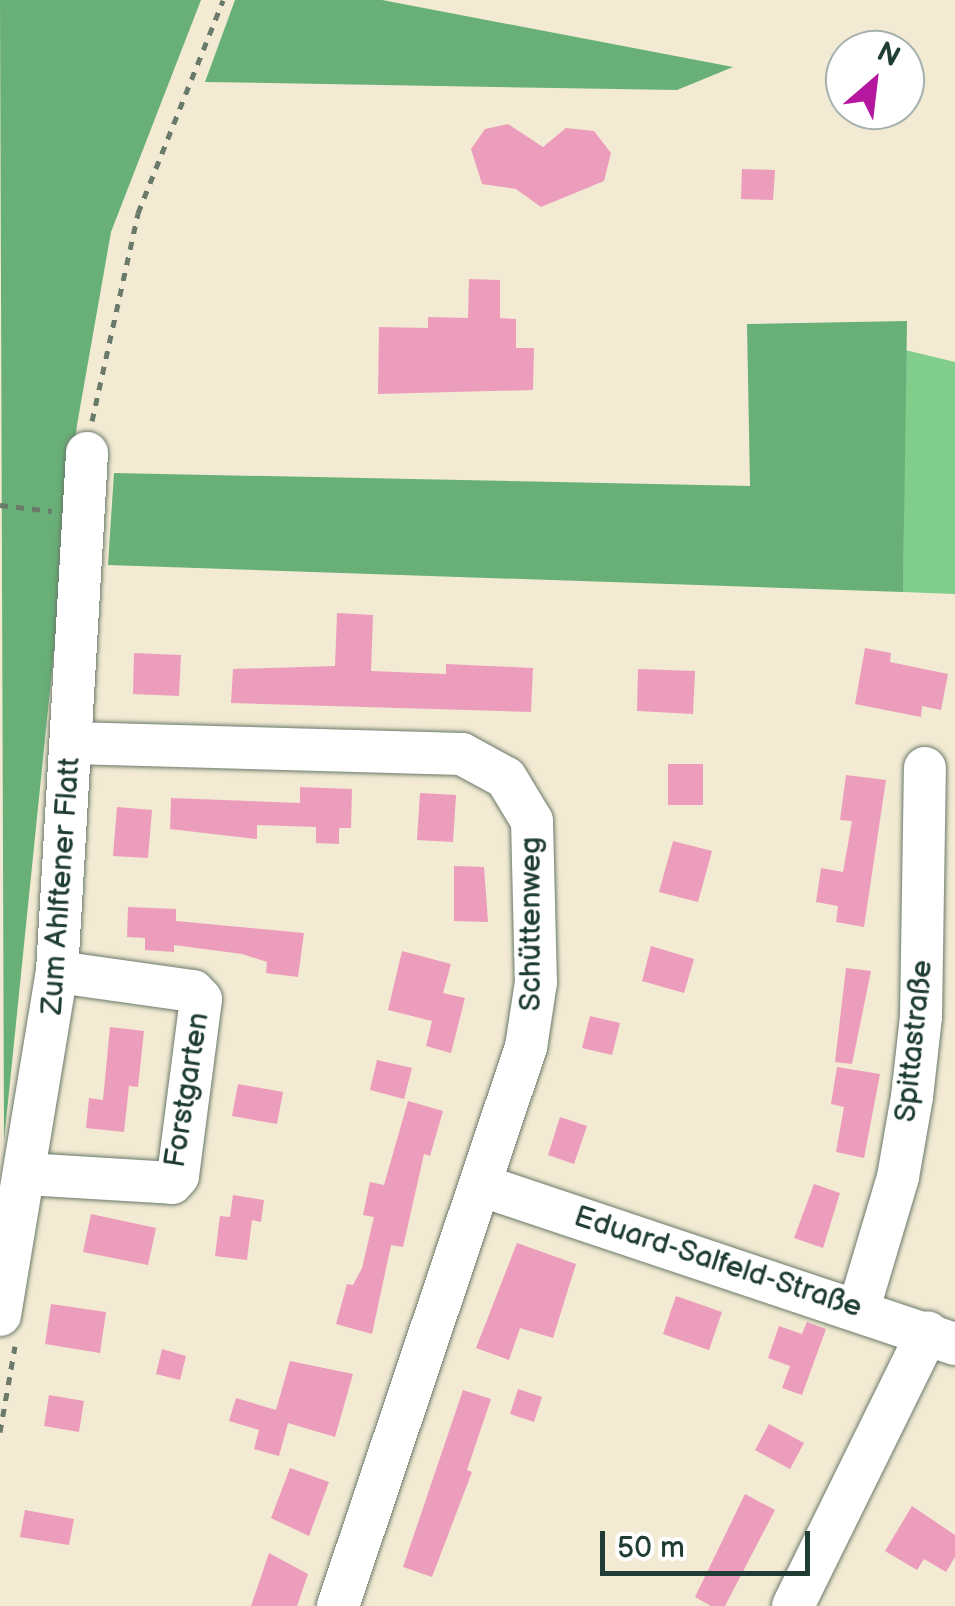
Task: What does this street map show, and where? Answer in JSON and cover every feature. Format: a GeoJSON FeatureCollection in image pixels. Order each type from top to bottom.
{"type":"FeatureCollection","features":[{"type":"Feature","properties":{"kind":"street","name":"Zum Ahlftener Flatt"},"geometry":{"type":"LineString","coordinates":[[0,1315],[57,972],[87,453]]}},
{"type":"Feature","properties":{"kind":"street","name":"Schüttenweg"},"geometry":{"type":"LineString","coordinates":[[72,743],[444,752],[479,759],[506,778],[526,805],[534,837],[536,982],[515,1090],[338,1606]]}},
{"type":"Feature","properties":{"kind":"street","name":"Spittastraße"},"geometry":{"type":"LineString","coordinates":[[859,1308],[898,1178],[912,1097],[922,981],[925,768]]}},
{"type":"Feature","properties":{"kind":"street","name":"Forstgarten"},"geometry":{"type":"LineString","coordinates":[[26,1174],[172,1184],[178,1176],[200,999],[193,991],[57,972]]}},
{"type":"Feature","properties":{"kind":"street","name":"Eduard-Salfeld-Straße"},"geometry":{"type":"LineString","coordinates":[[480,1185],[942,1338]]}},
{"type":"Feature","properties":{"kind":"street"},"geometry":{"type":"LineString","coordinates":[[810,1599],[942,1338]]}},
{"type":"Feature","properties":{"kind":"path"},"geometry":{"type":"LineString","coordinates":[[87,453],[106,338],[138,213],[223,0]]}},
{"type":"Feature","properties":{"kind":"path"},"geometry":{"type":"LineString","coordinates":[[0,505],[84,516]]}},
{"type":"Feature","properties":{"kind":"green space"},"geometry":{"type":"Polygon","coordinates":[[[0,0],[201,0],[111,232],[77,425],[4,1141],[0,0]]]}},
{"type":"Feature","properties":{"kind":"green space"},"geometry":{"type":"Polygon","coordinates":[[[235,0],[382,0],[733,67],[677,90],[205,82],[235,0]]]}},
{"type":"Feature","properties":{"kind":"green space"},"geometry":{"type":"Polygon","coordinates":[[[907,321],[903,592],[108,565],[114,473],[750,486],[747,324],[907,321]]]}},
{"type":"Feature","properties":{"kind":"green space"},"geometry":{"type":"Polygon","coordinates":[[[905,350],[955,362],[955,594],[903,592],[905,350]]]}},
{"type":"Feature","properties":{"kind":"building"},"geometry":{"type":"Polygon","coordinates":[[[508,124],[543,147],[566,128],[594,131],[611,153],[604,181],[541,207],[516,189],[482,184],[471,149],[485,129],[508,124]]]}},
{"type":"Feature","properties":{"kind":"building"},"geometry":{"type":"Polygon","coordinates":[[[742,169],[775,170],[773,200],[741,199],[742,169]]]}},
{"type":"Feature","properties":{"kind":"building"},"geometry":{"type":"Polygon","coordinates":[[[469,279],[500,280],[500,318],[516,319],[516,348],[534,348],[533,390],[378,394],[379,327],[428,328],[428,317],[468,318],[469,279]]]}},
{"type":"Feature","properties":{"kind":"building"},"geometry":{"type":"Polygon","coordinates":[[[337,613],[373,615],[371,671],[446,674],[446,664],[533,668],[531,712],[231,703],[233,669],[335,666],[337,613]]]}},
{"type":"Feature","properties":{"kind":"building"},"geometry":{"type":"Polygon","coordinates":[[[865,648],[891,653],[890,662],[948,674],[941,710],[922,706],[921,717],[855,704],[865,648]]]}},
{"type":"Feature","properties":{"kind":"building"},"geometry":{"type":"Polygon","coordinates":[[[134,653],[181,655],[179,696],[133,694],[134,653]]]}},
{"type":"Feature","properties":{"kind":"building"},"geometry":{"type":"Polygon","coordinates":[[[638,669],[695,671],[693,714],[637,711],[638,669]]]}},
{"type":"Feature","properties":{"kind":"building"},"geometry":{"type":"Polygon","coordinates":[[[668,764],[703,764],[703,805],[668,805],[668,764]]]}},
{"type":"Feature","properties":{"kind":"building"},"geometry":{"type":"Polygon","coordinates":[[[846,775],[886,780],[864,927],[836,922],[838,906],[816,902],[821,868],[843,872],[852,821],[840,820],[846,775]]]}},
{"type":"Feature","properties":{"kind":"building"},"geometry":{"type":"Polygon","coordinates":[[[300,787],[352,789],[351,828],[339,828],[339,844],[316,843],[316,827],[257,825],[257,839],[170,829],[171,798],[300,803],[300,787]]]}},
{"type":"Feature","properties":{"kind":"building"},"geometry":{"type":"Polygon","coordinates":[[[420,793],[456,795],[453,842],[417,840],[420,793]]]}},
{"type":"Feature","properties":{"kind":"building"},"geometry":{"type":"Polygon","coordinates":[[[117,807],[152,810],[148,858],[113,856],[117,807]]]}},
{"type":"Feature","properties":{"kind":"building"},"geometry":{"type":"Polygon","coordinates":[[[673,841],[712,851],[698,902],[659,892],[673,841]]]}},
{"type":"Feature","properties":{"kind":"building"},"geometry":{"type":"Polygon","coordinates":[[[454,866],[484,867],[488,922],[454,921],[454,866]]]}},
{"type":"Feature","properties":{"kind":"building"},"geometry":{"type":"Polygon","coordinates":[[[128,907],[176,909],[176,921],[304,933],[298,977],[266,973],[267,962],[242,954],[174,945],[174,952],[145,950],[145,938],[127,937],[128,907]]]}},
{"type":"Feature","properties":{"kind":"building"},"geometry":{"type":"Polygon","coordinates":[[[651,946],[694,959],[684,993],[642,981],[651,946]]]}},
{"type":"Feature","properties":{"kind":"building"},"geometry":{"type":"Polygon","coordinates":[[[402,951],[451,964],[443,993],[465,998],[451,1053],[426,1046],[432,1021],[388,1010],[402,951]]]}},
{"type":"Feature","properties":{"kind":"building"},"geometry":{"type":"Polygon","coordinates":[[[846,968],[871,971],[852,1064],[835,1062],[846,968]]]}},
{"type":"Feature","properties":{"kind":"building"},"geometry":{"type":"Polygon","coordinates":[[[590,1016],[620,1023],[612,1055],[582,1048],[590,1016]]]}},
{"type":"Feature","properties":{"kind":"building"},"geometry":{"type":"Polygon","coordinates":[[[110,1027],[144,1031],[138,1087],[129,1086],[124,1132],[86,1128],[89,1098],[103,1100],[110,1027]]]}},
{"type":"Feature","properties":{"kind":"building"},"geometry":{"type":"Polygon","coordinates":[[[377,1060],[412,1068],[404,1099],[370,1090],[377,1060]]]}},
{"type":"Feature","properties":{"kind":"building"},"geometry":{"type":"Polygon","coordinates":[[[837,1067],[880,1074],[864,1158],[836,1152],[844,1107],[831,1104],[837,1067]]]}},
{"type":"Feature","properties":{"kind":"building"},"geometry":{"type":"Polygon","coordinates":[[[238,1084],[283,1092],[277,1124],[232,1116],[238,1084]]]}},
{"type":"Feature","properties":{"kind":"building"},"geometry":{"type":"Polygon","coordinates":[[[408,1101],[443,1111],[430,1156],[424,1154],[403,1247],[391,1245],[372,1334],[336,1324],[347,1284],[353,1285],[362,1268],[374,1217],[363,1215],[370,1182],[384,1185],[408,1101]]]}},
{"type":"Feature","properties":{"kind":"building"},"geometry":{"type":"Polygon","coordinates":[[[560,1117],[587,1126],[574,1164],[548,1155],[560,1117]]]}},
{"type":"Feature","properties":{"kind":"building"},"geometry":{"type":"Polygon","coordinates":[[[814,1184],[840,1193],[823,1248],[794,1238],[814,1184]]]}},
{"type":"Feature","properties":{"kind":"building"},"geometry":{"type":"Polygon","coordinates":[[[233,1195],[264,1200],[261,1222],[252,1220],[247,1260],[215,1256],[220,1216],[230,1217],[233,1195]]]}},
{"type":"Feature","properties":{"kind":"building"},"geometry":{"type":"Polygon","coordinates":[[[91,1214],[156,1228],[148,1265],[83,1252],[91,1214]]]}},
{"type":"Feature","properties":{"kind":"building"},"geometry":{"type":"Polygon","coordinates":[[[517,1243],[576,1264],[553,1338],[520,1328],[509,1360],[476,1348],[517,1243]]]}},
{"type":"Feature","properties":{"kind":"building"},"geometry":{"type":"Polygon","coordinates":[[[676,1296],[722,1312],[709,1350],[663,1334],[676,1296]]]}},
{"type":"Feature","properties":{"kind":"building"},"geometry":{"type":"Polygon","coordinates":[[[51,1304],[106,1312],[100,1353],[45,1344],[51,1304]]]}},
{"type":"Feature","properties":{"kind":"building"},"geometry":{"type":"Polygon","coordinates":[[[807,1322],[826,1329],[802,1395],[782,1388],[790,1366],[768,1358],[779,1326],[802,1334],[807,1322]]]}},
{"type":"Feature","properties":{"kind":"building"},"geometry":{"type":"Polygon","coordinates":[[[162,1349],[186,1356],[180,1380],[156,1374],[162,1349]]]}},
{"type":"Feature","properties":{"kind":"building"},"geometry":{"type":"Polygon","coordinates":[[[290,1361],[353,1374],[335,1437],[288,1423],[279,1456],[254,1449],[259,1430],[229,1421],[236,1398],[276,1410],[290,1361]]]}},
{"type":"Feature","properties":{"kind":"building"},"geometry":{"type":"Polygon","coordinates":[[[518,1389],[542,1397],[534,1422],[510,1414],[518,1389]]]}},
{"type":"Feature","properties":{"kind":"building"},"geometry":{"type":"Polygon","coordinates":[[[463,1390],[491,1399],[467,1470],[472,1472],[432,1577],[403,1567],[463,1390]]]}},
{"type":"Feature","properties":{"kind":"building"},"geometry":{"type":"Polygon","coordinates":[[[49,1395],[84,1401],[79,1432],[44,1426],[49,1395]]]}},
{"type":"Feature","properties":{"kind":"building"},"geometry":{"type":"Polygon","coordinates":[[[769,1424],[804,1443],[790,1469],[755,1450],[769,1424]]]}},
{"type":"Feature","properties":{"kind":"building"},"geometry":{"type":"Polygon","coordinates":[[[290,1468],[329,1482],[309,1536],[271,1518],[290,1468]]]}},
{"type":"Feature","properties":{"kind":"building"},"geometry":{"type":"Polygon","coordinates":[[[745,1494],[775,1510],[725,1606],[711,1606],[695,1597],[745,1494]]]}},
{"type":"Feature","properties":{"kind":"building"},"geometry":{"type":"Polygon","coordinates":[[[912,1506],[955,1535],[955,1557],[946,1572],[924,1559],[917,1570],[885,1551],[912,1506]]]}},
{"type":"Feature","properties":{"kind":"building"},"geometry":{"type":"Polygon","coordinates":[[[25,1510],[74,1519],[69,1545],[20,1537],[25,1510]]]}},
{"type":"Feature","properties":{"kind":"building"},"geometry":{"type":"Polygon","coordinates":[[[269,1553],[308,1574],[297,1606],[251,1606],[269,1553]]]}}]}
